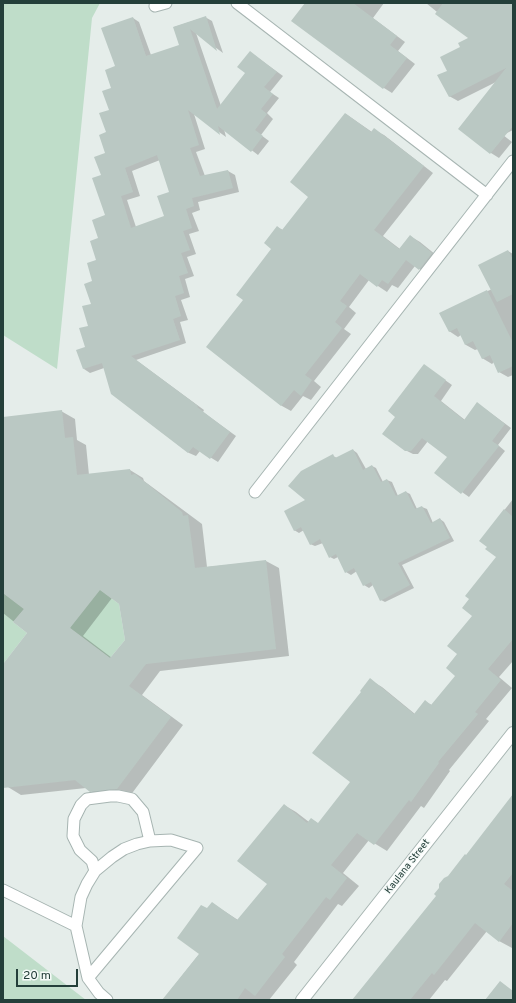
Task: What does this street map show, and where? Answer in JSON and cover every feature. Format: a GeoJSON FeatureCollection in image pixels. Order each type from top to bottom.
{"type":"FeatureCollection","features":[{"type":"Feature","properties":{"kind":"street","name":"Kaulana Street"},"geometry":{"type":"LineString","coordinates":[[302,1000],[513,733]]}},
{"type":"Feature","properties":{"kind":"lane"},"geometry":{"type":"LineString","coordinates":[[237,3],[487,195]]}},
{"type":"Feature","properties":{"kind":"lane"},"geometry":{"type":"LineString","coordinates":[[255,492],[513,161]]}},
{"type":"Feature","properties":{"kind":"lane"},"geometry":{"type":"LineString","coordinates":[[95,871],[92,861],[80,850],[73,836],[72,828],[75,816],[81,805],[87,799],[118,796],[132,799],[143,812],[150,841]]}},
{"type":"Feature","properties":{"kind":"lane"},"geometry":{"type":"LineString","coordinates":[[88,978],[197,848],[171,840],[150,841],[124,849],[95,871],[81,897],[76,926],[88,978],[99,993],[107,1000]]}},
{"type":"Feature","properties":{"kind":"lane"},"geometry":{"type":"LineString","coordinates":[[3,890],[76,926]]}},
{"type":"Feature","properties":{"kind":"green space"},"geometry":{"type":"Polygon","coordinates":[[[3,3],[100,3],[92,18],[57,369],[3,335],[3,3]]]}},
{"type":"Feature","properties":{"kind":"green space"},"geometry":{"type":"Polygon","coordinates":[[[87,580],[119,604],[125,640],[110,658],[70,628],[87,580]]]}},
{"type":"Feature","properties":{"kind":"green space"},"geometry":{"type":"Polygon","coordinates":[[[3,593],[24,609],[13,622],[27,633],[3,664],[3,593]]]}},
{"type":"Feature","properties":{"kind":"green space"},"geometry":{"type":"Polygon","coordinates":[[[3,936],[86,1000],[3,1000],[3,936]]]}},
{"type":"Feature","properties":{"kind":"building"},"geometry":{"type":"Polygon","coordinates":[[[305,3],[353,3],[397,36],[390,45],[407,58],[383,89],[291,21],[305,3]]]}},
{"type":"Feature","properties":{"kind":"building"},"geometry":{"type":"Polygon","coordinates":[[[443,3],[513,3],[513,126],[490,154],[458,129],[506,68],[449,97],[437,75],[447,71],[440,57],[460,47],[458,43],[468,38],[435,14],[443,3]]]}},
{"type":"Feature","properties":{"kind":"building"},"geometry":{"type":"Polygon","coordinates":[[[206,16],[217,51],[190,29],[217,109],[245,73],[237,67],[250,51],[277,72],[264,87],[273,94],[261,109],[267,114],[255,130],[263,136],[251,152],[218,126],[220,135],[188,110],[199,145],[190,148],[200,176],[228,170],[233,188],[192,198],[194,206],[186,209],[192,228],[183,231],[190,250],[181,253],[188,273],[179,276],[184,293],[175,296],[181,316],[173,319],[180,340],[131,356],[230,432],[210,459],[193,447],[188,453],[111,394],[102,363],[83,369],[76,350],[85,347],[79,328],[88,326],[82,306],[91,304],[84,284],[92,281],[87,263],[96,260],[90,241],[98,238],[92,220],[105,215],[92,178],[101,175],[94,157],[105,153],[99,135],[106,132],[99,113],[109,110],[102,91],[111,88],[105,70],[115,66],[101,28],[133,17],[146,56],[179,45],[173,27],[206,16]],[[157,155],[125,168],[133,192],[121,196],[131,228],[164,216],[157,196],[169,192],[157,155]]]}},
{"type":"Feature","properties":{"kind":"building"},"geometry":{"type":"Polygon","coordinates":[[[345,113],[371,132],[374,128],[424,166],[374,230],[399,249],[410,235],[432,253],[419,270],[406,260],[388,284],[382,280],[377,287],[360,274],[340,301],[347,306],[335,322],[342,328],[305,375],[312,380],[301,396],[294,390],[281,406],[206,347],[243,300],[236,295],[271,249],[264,243],[277,226],[282,230],[308,197],[290,182],[345,113]]]}},
{"type":"Feature","properties":{"kind":"building"},"geometry":{"type":"Polygon","coordinates":[[[508,250],[513,260],[513,294],[497,302],[478,265],[508,250]]]}},
{"type":"Feature","properties":{"kind":"building"},"geometry":{"type":"Polygon","coordinates":[[[487,290],[513,343],[513,366],[498,373],[490,355],[482,359],[473,341],[465,345],[457,328],[449,332],[439,313],[487,290]]]}},
{"type":"Feature","properties":{"kind":"building"},"geometry":{"type":"Polygon","coordinates":[[[424,364],[446,380],[434,396],[464,420],[477,402],[505,424],[492,441],[499,446],[461,494],[434,473],[447,457],[422,438],[411,451],[405,451],[382,434],[395,417],[388,411],[424,364]]]}},
{"type":"Feature","properties":{"kind":"building"},"geometry":{"type":"Polygon","coordinates":[[[62,410],[65,438],[73,437],[77,475],[130,469],[131,475],[135,474],[182,512],[183,516],[188,515],[195,568],[266,560],[276,649],[146,664],[129,686],[171,717],[117,789],[90,792],[75,780],[3,788],[3,664],[27,633],[13,622],[24,609],[3,593],[3,417],[62,410]],[[100,590],[70,628],[110,658],[125,640],[119,604],[100,590]]]}},
{"type":"Feature","properties":{"kind":"building"},"geometry":{"type":"Polygon","coordinates":[[[353,449],[363,470],[372,465],[381,482],[387,479],[396,496],[406,491],[415,509],[422,506],[431,523],[440,518],[450,538],[398,563],[410,585],[380,601],[371,582],[363,586],[354,568],[345,573],[336,554],[329,558],[320,539],[310,545],[301,527],[294,531],[284,511],[305,500],[288,486],[301,471],[333,454],[335,458],[353,449]]]}},
{"type":"Feature","properties":{"kind":"building"},"geometry":{"type":"Polygon","coordinates":[[[504,509],[513,517],[513,639],[488,669],[501,680],[475,712],[478,714],[438,762],[439,763],[411,802],[409,800],[374,845],[357,833],[331,865],[347,878],[330,900],[326,897],[282,954],[285,957],[255,996],[245,988],[237,1000],[162,1000],[199,954],[177,938],[201,905],[207,908],[212,902],[237,920],[267,884],[237,861],[284,804],[307,823],[311,818],[318,823],[350,782],[312,753],[361,692],[360,691],[370,678],[414,714],[425,700],[431,705],[455,676],[446,668],[457,654],[447,646],[472,616],[462,608],[469,599],[465,596],[496,557],[485,549],[487,547],[479,541],[504,509]]]}},
{"type":"Feature","properties":{"kind":"building"},"geometry":{"type":"Polygon","coordinates":[[[513,794],[513,873],[504,884],[513,891],[513,923],[499,942],[475,923],[434,975],[432,973],[410,1000],[352,1000],[436,896],[434,894],[439,888],[439,884],[448,876],[465,854],[466,855],[513,794]]]}},
{"type":"Feature","properties":{"kind":"building"},"geometry":{"type":"Polygon","coordinates":[[[500,981],[513,991],[513,1000],[485,1000],[500,981]]]}}]}
